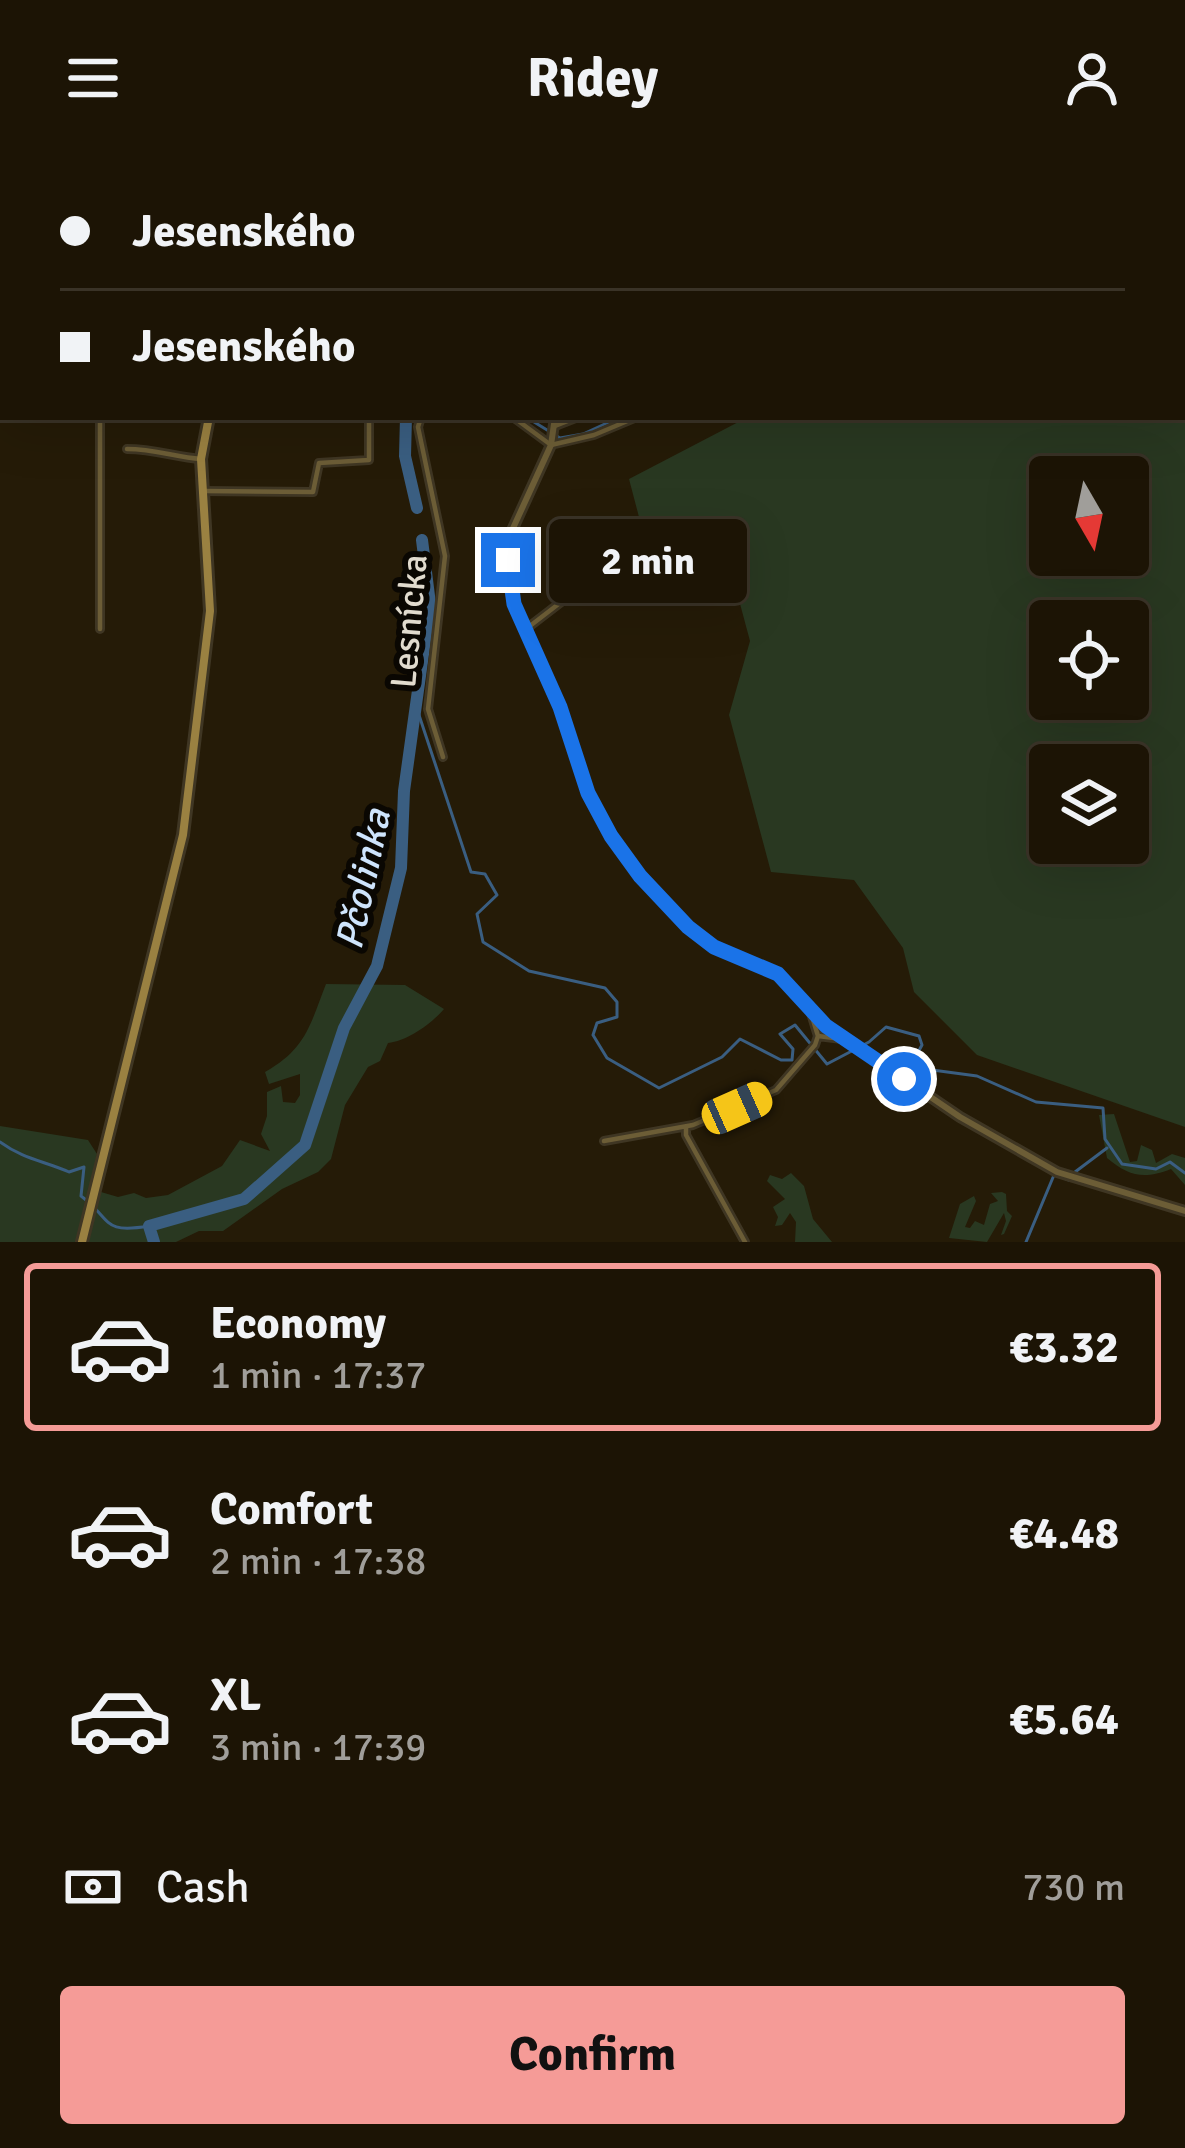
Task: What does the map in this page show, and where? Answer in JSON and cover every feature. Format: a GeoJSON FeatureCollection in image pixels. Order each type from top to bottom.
{"type":"FeatureCollection","features":[{"type":"Feature","properties":{"kind":"main road"},"geometry":{"type":"LineString","coordinates":[[82,1242],[183,835],[210,611],[201,459],[208,420]]}},
{"type":"Feature","properties":{"kind":"street"},"geometry":{"type":"LineString","coordinates":[[100,629],[101,420]]}},
{"type":"Feature","properties":{"kind":"street"},"geometry":{"type":"LineString","coordinates":[[204,491],[313,492],[316,465],[369,460],[369,420]]}},
{"type":"Feature","properties":{"kind":"street","name":"Lesnícka"},"geometry":{"type":"LineString","coordinates":[[420,420],[418,428],[446,556],[428,709],[443,757]]}},
{"type":"Feature","properties":{"kind":"street"},"geometry":{"type":"LineString","coordinates":[[517,420],[551,445],[582,439],[630,420]]}},
{"type":"Feature","properties":{"kind":"street"},"geometry":{"type":"LineString","coordinates":[[555,422],[551,445],[509,537],[508,582],[560,707],[588,793],[640,876],[714,947],[778,974],[810,1010],[845,1038],[960,1117],[1058,1172],[1185,1211]]}},
{"type":"Feature","properties":{"kind":"street"},"geometry":{"type":"LineString","coordinates":[[127,449],[167,449],[176,457],[201,459]]}},
{"type":"Feature","properties":{"kind":"street"},"geometry":{"type":"LineString","coordinates":[[526,629],[660,526]]}},
{"type":"Feature","properties":{"kind":"street"},"geometry":{"type":"LineString","coordinates":[[604,1141],[686,1127],[776,1090],[815,1045],[818,1036],[810,1010]]}},
{"type":"Feature","properties":{"kind":"street"},"geometry":{"type":"LineString","coordinates":[[818,1036],[845,1038]]}},
{"type":"Feature","properties":{"kind":"street"},"geometry":{"type":"LineString","coordinates":[[686,1127],[686,1135],[746,1242]]}},
{"type":"Feature","properties":{"kind":"green space"},"geometry":{"type":"Polygon","coordinates":[[[742,420],[1185,420],[1185,1127],[977,1055],[914,992],[903,948],[854,880],[771,872],[729,715],[750,641],[739,600],[697,550],[639,517],[629,479],[742,420]]]}},
{"type":"Feature","properties":{"kind":"green space"},"geometry":{"type":"Polygon","coordinates":[[[326,984],[405,985],[444,1009],[419,1030],[388,1043],[380,1061],[368,1067],[345,1105],[331,1159],[318,1172],[282,1189],[223,1231],[199,1231],[176,1242],[85,1242],[95,1196],[101,1192],[118,1197],[168,1195],[222,1166],[240,1140],[270,1151],[261,1134],[267,1092],[281,1086],[283,1102],[295,1103],[300,1074],[269,1084],[265,1072],[298,1045],[326,984]]]}},
{"type":"Feature","properties":{"kind":"green space"},"geometry":{"type":"Polygon","coordinates":[[[1114,1114],[1130,1162],[1137,1161],[1141,1145],[1152,1150],[1156,1163],[1172,1154],[1185,1158],[1185,1185],[1171,1169],[1137,1174],[1107,1158],[1099,1115],[1114,1114]]]}},
{"type":"Feature","properties":{"kind":"green space"},"geometry":{"type":"Polygon","coordinates":[[[0,1126],[88,1140],[97,1154],[77,1242],[0,1242],[0,1126]]]}},
{"type":"Feature","properties":{"kind":"green space"},"geometry":{"type":"Polygon","coordinates":[[[791,1173],[804,1186],[813,1219],[832,1242],[795,1242],[796,1222],[790,1213],[782,1225],[775,1226],[778,1217],[773,1207],[785,1199],[767,1181],[770,1175],[782,1179],[791,1173]]]}},
{"type":"Feature","properties":{"kind":"green space"},"geometry":{"type":"Polygon","coordinates":[[[1002,1192],[1012,1216],[1004,1234],[1004,1213],[987,1242],[949,1238],[960,1204],[974,1196],[965,1227],[975,1221],[984,1225],[990,1204],[998,1201],[991,1193],[1002,1192]]]}},
{"type":"Feature","properties":{"kind":"waterway","name":"Pčolinka"},"geometry":{"type":"LineString","coordinates":[[406,420],[405,456],[417,508]]}},
{"type":"Feature","properties":{"kind":"waterway"},"geometry":{"type":"LineString","coordinates":[[531,420],[560,438],[613,420]]}},
{"type":"Feature","properties":{"kind":"waterway","name":"Pčolinka"},"geometry":{"type":"LineString","coordinates":[[154,1242],[149,1226],[244,1199],[305,1145],[344,1028],[377,966],[401,868],[404,791],[430,604],[422,540]]}},
{"type":"Feature","properties":{"kind":"waterway"},"geometry":{"type":"LineString","coordinates":[[416,706],[471,872],[485,874],[497,895],[477,914],[483,942],[529,971],[605,988],[617,1002],[617,1017],[597,1023],[593,1035],[607,1058],[659,1088],[722,1057],[740,1039],[781,1060],[792,1060],[793,1049],[780,1034],[795,1025],[827,1064],[869,1042],[886,1027],[919,1036],[922,1045],[910,1067],[977,1076],[1036,1102],[1103,1108],[1105,1139],[1122,1164],[1156,1169],[1170,1162],[1185,1173]]}},
{"type":"Feature","properties":{"kind":"waterway"},"geometry":{"type":"LineString","coordinates":[[0,1142],[69,1172],[84,1167],[81,1196],[109,1223],[123,1228],[149,1226]]}},
{"type":"Feature","properties":{"kind":"waterway"},"geometry":{"type":"LineString","coordinates":[[1075,1172],[1107,1148]]}},
{"type":"Feature","properties":{"kind":"waterway"},"geometry":{"type":"LineString","coordinates":[[1026,1242],[1054,1175]]}},
{"type":"Feature","properties":{"kind":"waterway"},"geometry":{"type":"LineString","coordinates":[[1058,1176],[1069,1180]]}},
{"type":"Feature","properties":{"kind":"route"},"geometry":{"type":"LineString","coordinates":[[508,560],[514,604],[560,707],[588,793],[640,876],[714,947],[778,974],[826,1026],[904,1079]]}}]}
